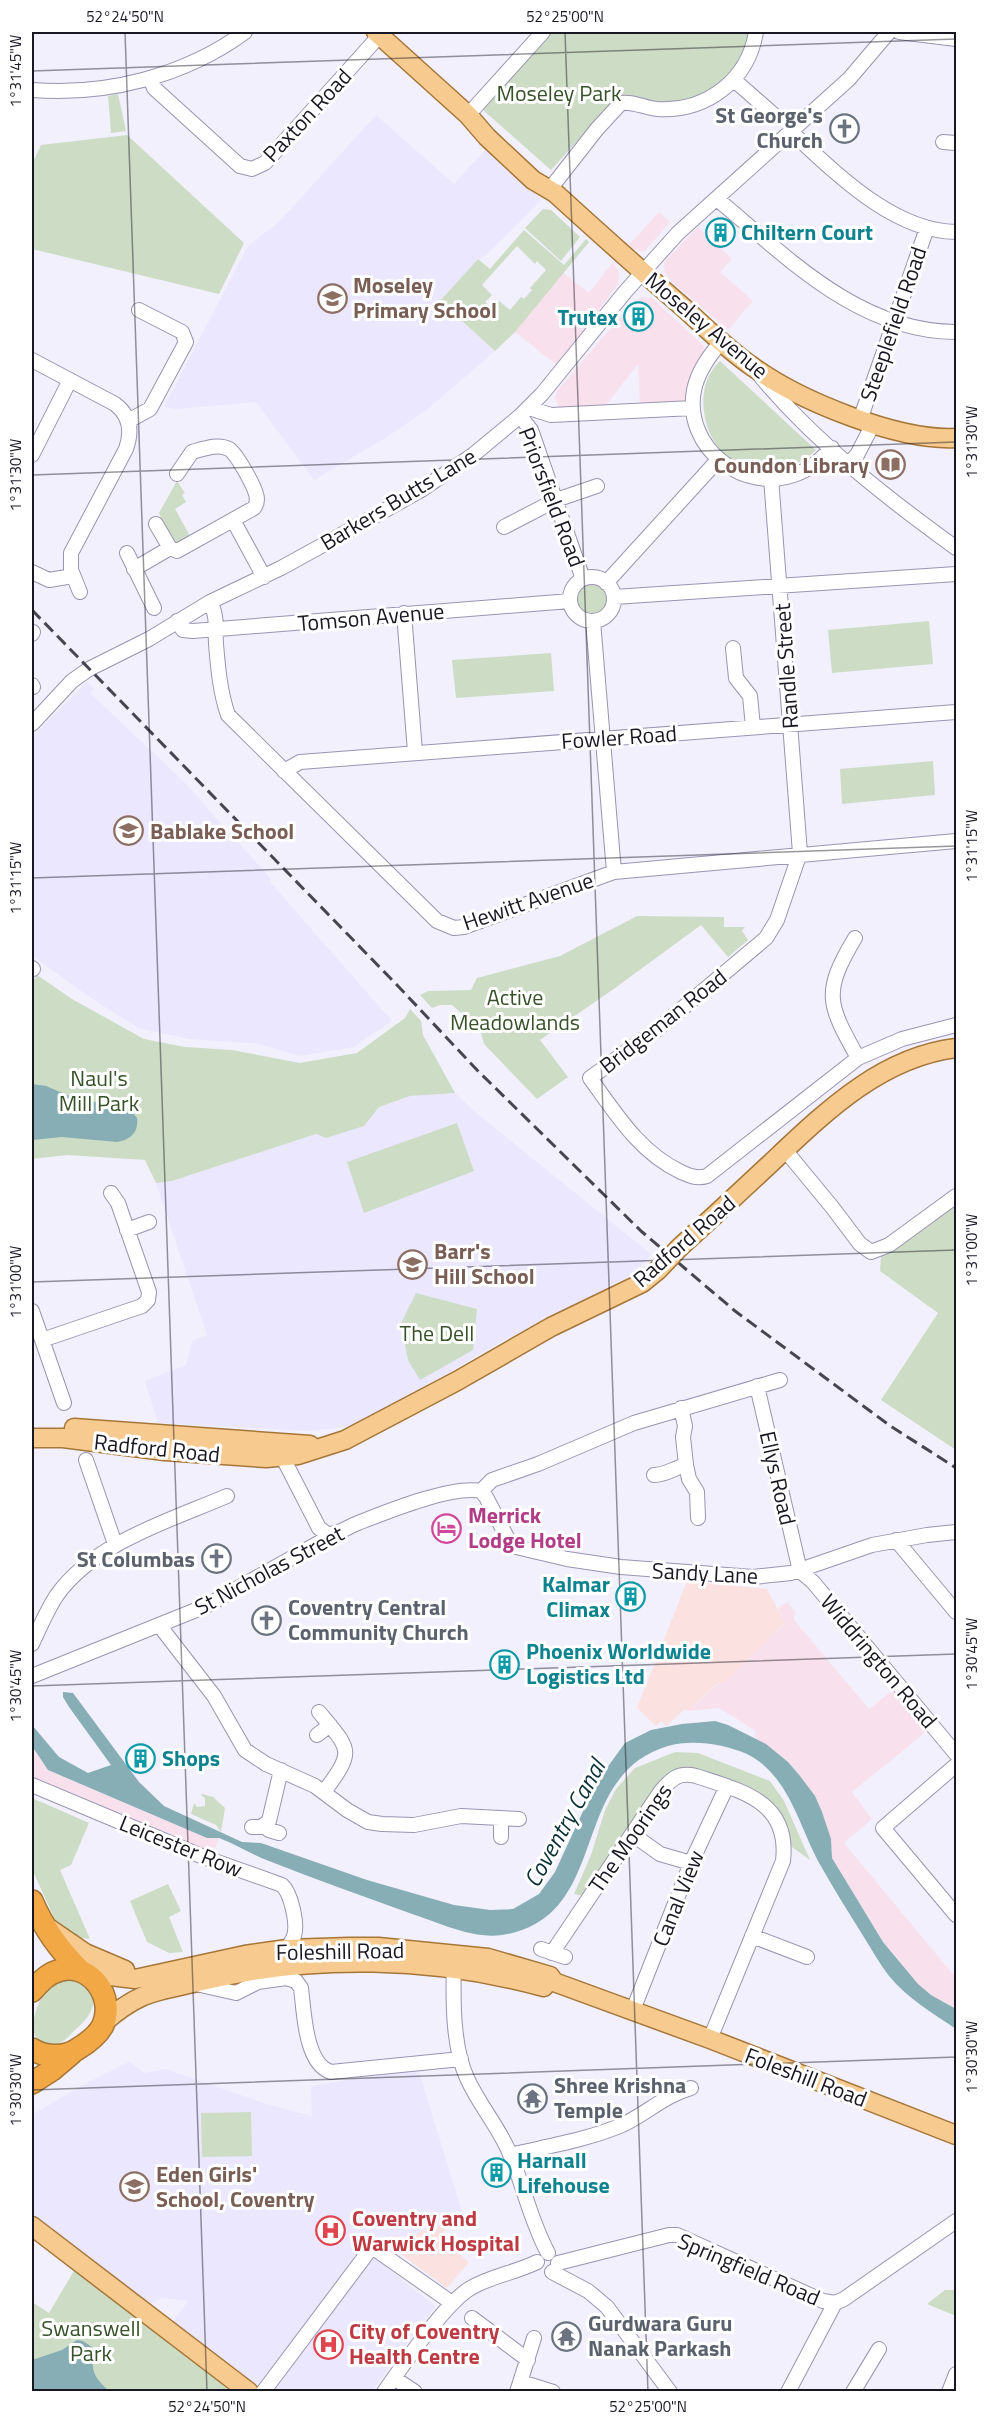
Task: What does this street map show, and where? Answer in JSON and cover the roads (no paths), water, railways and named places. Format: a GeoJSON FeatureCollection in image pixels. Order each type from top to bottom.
{"type":"FeatureCollection","features":[{"type":"Feature","properties":{"kind":"highway"},"geometry":{"type":"LineString","coordinates":[[32,1901],[41,1922],[62,1953],[97,1982],[102,1991],[105,2011],[103,2023],[91,2039],[32,2083]]}},
{"type":"Feature","properties":{"kind":"highway"},"geometry":{"type":"LineString","coordinates":[[32,1991],[51,1974],[61,1970],[84,1972]]}},
{"type":"Feature","properties":{"kind":"highway"},"geometry":{"type":"LineString","coordinates":[[32,2049],[42,2055],[55,2056],[73,2052]]}},
{"type":"Feature","properties":{"kind":"main road","name":"Moseley Avenue"},"geometry":{"type":"LineString","coordinates":[[378,33],[471,118],[516,165],[533,180],[550,189],[754,368],[810,399],[866,422],[924,437],[957,438]]}},
{"type":"Feature","properties":{"kind":"main road","name":"Radford Road"},"geometry":{"type":"LineString","coordinates":[[32,1438],[63,1438],[165,1451],[283,1458],[345,1440],[417,1403],[551,1327],[642,1283],[804,1130],[836,1103],[868,1081],[921,1055],[957,1048]]}},
{"type":"Feature","properties":{"kind":"main road","name":"Radford Road"},"geometry":{"type":"LineString","coordinates":[[32,1428],[80,1428],[282,1444],[330,1444]]}},
{"type":"Feature","properties":{"kind":"main road","name":"Radford Road"},"geometry":{"type":"LineString","coordinates":[[194,1436],[219,1445],[272,1450],[280,1453],[283,1458]]}},
{"type":"Feature","properties":{"kind":"main road"},"geometry":{"type":"LineString","coordinates":[[41,1922],[76,1948],[97,1960],[116,1968],[153,1976]]}},
{"type":"Feature","properties":{"kind":"main road","name":"Foleshill Road"},"geometry":{"type":"LineString","coordinates":[[84,1972],[135,1979],[296,1944],[378,1947],[454,1962],[497,1976],[545,1987],[554,1982],[710,2039],[957,2135]]}},
{"type":"Feature","properties":{"kind":"main road","name":"Foleshill Road"},"geometry":{"type":"LineString","coordinates":[[103,2023],[122,2007],[144,1994],[252,1970],[335,1962],[454,1962]]}},
{"type":"Feature","properties":{"kind":"main road"},"geometry":{"type":"LineString","coordinates":[[32,2226],[249,2391]]}},
{"type":"Feature","properties":{"kind":"street"},"geometry":{"type":"LineString","coordinates":[[32,90],[81,91],[150,78],[212,52],[245,32]]}},
{"type":"Feature","properties":{"kind":"street"},"geometry":{"type":"LineString","coordinates":[[550,189],[621,103],[656,109],[681,108],[713,97],[735,80],[748,59],[756,32]]}},
{"type":"Feature","properties":{"kind":"street"},"geometry":{"type":"LineString","coordinates":[[889,32],[957,39]]}},
{"type":"Feature","properties":{"kind":"street","name":"Barkers Butts Lane"},"geometry":{"type":"LineString","coordinates":[[32,724],[78,677],[104,661],[149,639],[210,602],[264,577],[421,490],[472,455],[524,412],[564,369],[678,233],[849,79],[889,32]]}},
{"type":"Feature","properties":{"kind":"street","name":"Paxton Road"},"geometry":{"type":"LineString","coordinates":[[150,78],[154,88],[240,166],[252,169],[265,163],[378,33]]}},
{"type":"Feature","properties":{"kind":"street"},"geometry":{"type":"LineString","coordinates":[[471,118],[537,34]]}},
{"type":"Feature","properties":{"kind":"street"},"geometry":{"type":"LineString","coordinates":[[735,80],[774,115]]}},
{"type":"Feature","properties":{"kind":"street"},"geometry":{"type":"LineString","coordinates":[[790,131],[858,191],[903,218],[927,228],[957,232]]}},
{"type":"Feature","properties":{"kind":"street"},"geometry":{"type":"LineString","coordinates":[[717,199],[809,276],[841,296],[894,322],[918,329],[957,332]]}},
{"type":"Feature","properties":{"kind":"street","name":"Steeplefield Road"},"geometry":{"type":"LineString","coordinates":[[849,463],[857,454],[894,322],[927,228]]}},
{"type":"Feature","properties":{"kind":"street"},"geometry":{"type":"LineString","coordinates":[[128,421],[150,410],[186,342],[185,336],[179,330],[140,310]]}},
{"type":"Feature","properties":{"kind":"street"},"geometry":{"type":"LineString","coordinates":[[722,342],[699,376],[694,391],[693,408],[700,435],[718,460],[741,473],[771,478],[800,473],[815,464],[832,448]]}},
{"type":"Feature","properties":{"kind":"street"},"geometry":{"type":"LineString","coordinates":[[32,360],[116,404],[128,421],[129,434],[126,449],[74,545],[70,562],[73,576],[81,592]]}},
{"type":"Feature","properties":{"kind":"street"},"geometry":{"type":"LineString","coordinates":[[754,368],[779,398],[832,448],[890,499],[957,548]]}},
{"type":"Feature","properties":{"kind":"street"},"geometry":{"type":"LineString","coordinates":[[32,455],[70,380]]}},
{"type":"Feature","properties":{"kind":"street"},"geometry":{"type":"LineString","coordinates":[[524,412],[551,415],[693,408]]}},
{"type":"Feature","properties":{"kind":"street","name":"Priorsfield Road"},"geometry":{"type":"LineString","coordinates":[[524,412],[584,579]]}},
{"type":"Feature","properties":{"kind":"street"},"geometry":{"type":"LineString","coordinates":[[156,524],[170,549],[177,551],[254,508],[256,504],[256,493],[235,455],[229,449],[193,445],[177,474]]}},
{"type":"Feature","properties":{"kind":"street"},"geometry":{"type":"LineString","coordinates":[[606,583],[718,460]]}},
{"type":"Feature","properties":{"kind":"street","name":"Randle Street"},"geometry":{"type":"LineString","coordinates":[[771,478],[800,853]]}},
{"type":"Feature","properties":{"kind":"street"},"geometry":{"type":"LineString","coordinates":[[504,527],[556,500],[597,486]]}},
{"type":"Feature","properties":{"kind":"street"},"geometry":{"type":"LineString","coordinates":[[233,520],[264,577]]}},
{"type":"Feature","properties":{"kind":"street"},"geometry":{"type":"LineString","coordinates":[[134,569],[170,549]]}},
{"type":"Feature","properties":{"kind":"street"},"geometry":{"type":"LineString","coordinates":[[126,553],[134,569],[140,594],[154,608]]}},
{"type":"Feature","properties":{"kind":"street"},"geometry":{"type":"LineString","coordinates":[[32,572],[49,580],[73,576]]}},
{"type":"Feature","properties":{"kind":"street"},"geometry":{"type":"LineString","coordinates":[[614,597],[957,573]]}},
{"type":"Feature","properties":{"kind":"street"},"geometry":{"type":"LineString","coordinates":[[596,578],[606,583],[612,590],[614,597],[609,613],[603,619],[584,620],[577,616],[570,601],[572,589],[584,579],[596,578]]}},
{"type":"Feature","properties":{"kind":"street","name":"Tomson Avenue"},"geometry":{"type":"LineString","coordinates":[[177,621],[183,630],[216,629],[570,601]]}},
{"type":"Feature","properties":{"kind":"street","name":"Hewitt Avenue"},"geometry":{"type":"LineString","coordinates":[[210,602],[215,611],[221,690],[228,715],[437,921],[445,925],[464,927],[614,872],[800,853],[957,841]]}},
{"type":"Feature","properties":{"kind":"street"},"geometry":{"type":"LineString","coordinates":[[404,613],[415,752]]}},
{"type":"Feature","properties":{"kind":"street"},"geometry":{"type":"LineString","coordinates":[[593,621],[614,872]]}},
{"type":"Feature","properties":{"kind":"street"},"geometry":{"type":"LineString","coordinates":[[733,648],[736,678],[750,696],[753,727]]}},
{"type":"Feature","properties":{"kind":"street","name":"Fowler Road"},"geometry":{"type":"LineString","coordinates":[[284,771],[300,762],[957,712]]}},
{"type":"Feature","properties":{"kind":"street","name":"Bridgeman Road"},"geometry":{"type":"LineString","coordinates":[[800,853],[777,920],[766,938],[659,1028],[590,1078],[650,1154],[665,1165],[690,1176],[702,1178],[707,1176],[858,1058],[902,1039],[957,1025]]}},
{"type":"Feature","properties":{"kind":"street"},"geometry":{"type":"LineString","coordinates":[[855,938],[834,978],[833,1002],[842,1030],[858,1058]]}},
{"type":"Feature","properties":{"kind":"street"},"geometry":{"type":"LineString","coordinates":[[785,1150],[860,1244],[871,1252],[889,1245],[957,1196]]}},
{"type":"Feature","properties":{"kind":"street"},"geometry":{"type":"LineString","coordinates":[[42,1340],[142,1306],[147,1302],[149,1292],[118,1203],[111,1193]]}},
{"type":"Feature","properties":{"kind":"street"},"geometry":{"type":"LineString","coordinates":[[127,1230],[149,1222]]}},
{"type":"Feature","properties":{"kind":"street"},"geometry":{"type":"LineString","coordinates":[[32,1311],[64,1403]]}},
{"type":"Feature","properties":{"kind":"street","name":"St Nicholas Street"},"geometry":{"type":"LineString","coordinates":[[32,1676],[212,1603],[322,1541],[327,1534],[336,1533],[378,1515],[434,1497],[470,1489],[481,1491],[492,1480],[538,1464],[634,1423],[780,1380]]}},
{"type":"Feature","properties":{"kind":"street","name":"Ellys Road"},"geometry":{"type":"LineString","coordinates":[[757,1386],[800,1570]]}},
{"type":"Feature","properties":{"kind":"street"},"geometry":{"type":"LineString","coordinates":[[681,1408],[686,1426],[683,1437],[686,1465],[689,1479],[697,1492],[698,1518]]}},
{"type":"Feature","properties":{"kind":"street"},"geometry":{"type":"LineString","coordinates":[[283,1458],[319,1528],[327,1534]]}},
{"type":"Feature","properties":{"kind":"street"},"geometry":{"type":"LineString","coordinates":[[86,1460],[115,1544]]}},
{"type":"Feature","properties":{"kind":"street"},"geometry":{"type":"LineString","coordinates":[[654,1475],[665,1475],[675,1468],[686,1465]]}},
{"type":"Feature","properties":{"kind":"street","name":"Sandy Lane"},"geometry":{"type":"LineString","coordinates":[[481,1491],[510,1543],[528,1551],[649,1570],[752,1577],[791,1574],[872,1545],[957,1532]]}},
{"type":"Feature","properties":{"kind":"street"},"geometry":{"type":"LineString","coordinates":[[32,1644],[59,1593],[78,1573],[115,1544],[227,1496]]}},
{"type":"Feature","properties":{"kind":"street"},"geometry":{"type":"LineString","coordinates":[[896,1540],[957,1611]]}},
{"type":"Feature","properties":{"kind":"street","name":"Widdrington Road"},"geometry":{"type":"LineString","coordinates":[[800,1570],[813,1582],[957,1754]]}},
{"type":"Feature","properties":{"kind":"street"},"geometry":{"type":"LineString","coordinates":[[159,1625],[214,1696],[245,1750],[266,1764],[324,1792],[368,1822],[425,1824],[454,1817],[519,1819]]}},
{"type":"Feature","properties":{"kind":"street"},"geometry":{"type":"LineString","coordinates":[[319,1712],[345,1745],[346,1757],[324,1792]]}},
{"type":"Feature","properties":{"kind":"street"},"geometry":{"type":"LineString","coordinates":[[317,1735],[330,1725]]}},
{"type":"Feature","properties":{"kind":"street"},"geometry":{"type":"LineString","coordinates":[[957,1765],[883,1828],[957,1915]]}},
{"type":"Feature","properties":{"kind":"street"},"geometry":{"type":"LineString","coordinates":[[279,1833],[259,1826],[269,1821],[281,1770]]}},
{"type":"Feature","properties":{"kind":"street","name":"The Moorings"},"geometry":{"type":"LineString","coordinates":[[552,1953],[661,1791],[674,1776],[689,1774],[727,1786],[764,1803],[780,1829],[784,1845],[783,1861],[710,2039]]}},
{"type":"Feature","properties":{"kind":"street","name":"Leicester Row"},"geometry":{"type":"LineString","coordinates":[[32,1785],[213,1860],[282,1885],[288,1890],[290,1898],[296,1944]]}},
{"type":"Feature","properties":{"kind":"street","name":"Canal View"},"geometry":{"type":"LineString","coordinates":[[633,2010],[691,1863],[727,1786]]}},
{"type":"Feature","properties":{"kind":"street"},"geometry":{"type":"LineString","coordinates":[[501,1818],[501,1837]]}},
{"type":"Feature","properties":{"kind":"street"},"geometry":{"type":"LineString","coordinates":[[632,1834],[660,1854],[691,1863]]}},
{"type":"Feature","properties":{"kind":"street"},"geometry":{"type":"LineString","coordinates":[[752,1935],[807,1957]]}},
{"type":"Feature","properties":{"kind":"street"},"geometry":{"type":"LineString","coordinates":[[454,1962],[453,1993],[461,2059],[468,2080],[510,2155],[546,2262],[607,2307],[670,2391]]}},
{"type":"Feature","properties":{"kind":"street"},"geometry":{"type":"LineString","coordinates":[[191,1983],[236,1993],[258,1982],[286,1978],[296,1981],[301,1988],[314,2058],[326,2070],[339,2073],[461,2059]]}},
{"type":"Feature","properties":{"kind":"street"},"geometry":{"type":"LineString","coordinates":[[510,2155],[597,2135],[629,2121],[677,2092],[691,2088]]}},
{"type":"Feature","properties":{"kind":"street"},"geometry":{"type":"LineString","coordinates":[[788,2391],[835,2303],[957,2221]]}},
{"type":"Feature","properties":{"kind":"street","name":"Springfield Road"},"geometry":{"type":"LineString","coordinates":[[384,2391],[452,2303],[478,2284],[546,2262],[669,2235],[677,2235],[823,2301],[835,2303]]}},
{"type":"Feature","properties":{"kind":"street"},"geometry":{"type":"LineString","coordinates":[[263,2391],[372,2247],[452,2303]]}},
{"type":"Feature","properties":{"kind":"street"},"geometry":{"type":"LineString","coordinates":[[472,2318],[528,2360]]}},
{"type":"Feature","properties":{"kind":"street"},"geometry":{"type":"LineString","coordinates":[[534,2337],[519,2387],[553,2391]]}},
{"type":"Feature","properties":{"kind":"street"},"geometry":{"type":"LineString","coordinates":[[853,2391],[879,2349]]}},
{"type":"Feature","properties":{"kind":"street"},"geometry":{"type":"LineString","coordinates":[[949,2391],[957,2374]]}},
{"type":"Feature","properties":{"kind":"street"},"geometry":{"type":"LineString","coordinates":[[394,2378],[415,2391]]}},
{"type":"Feature","properties":{"kind":"water"},"geometry":{"type":"Polygon","coordinates":[[[32,1084],[46,1086],[74,1098],[129,1108],[137,1118],[137,1127],[130,1137],[117,1142],[62,1137],[32,1140],[32,1084]]]}},
{"type":"Feature","properties":{"kind":"water","name":"Coventry Canal"},"geometry":{"type":"Polygon","coordinates":[[[63,1692],[73,1693],[139,1782],[164,1806],[242,1842],[261,1843],[367,1880],[454,1905],[490,1910],[513,1909],[539,1894],[555,1872],[596,1783],[625,1743],[651,1730],[682,1724],[715,1721],[728,1725],[766,1744],[788,1762],[815,1796],[831,1839],[832,1858],[883,1942],[918,1984],[931,1995],[956,2009],[956,2029],[912,1998],[889,1976],[818,1861],[782,1787],[761,1763],[738,1750],[708,1744],[677,1744],[636,1762],[615,1786],[600,1815],[576,1876],[560,1903],[537,1923],[502,1935],[491,1936],[469,1933],[447,1926],[323,1882],[219,1838],[207,1838],[48,1770],[32,1746],[32,1725],[59,1757],[88,1773],[111,1765],[69,1707],[63,1697],[63,1692]]]}},
{"type":"Feature","properties":{"kind":"water"},"geometry":{"type":"Polygon","coordinates":[[[77,2340],[92,2347],[94,2372],[109,2391],[32,2391],[32,2360],[62,2350],[77,2340]]]}},
{"type":"Feature","properties":{"kind":"railway"},"geometry":{"type":"LineString","coordinates":[[32,610],[477,1070],[641,1231],[735,1311],[889,1425],[956,1468]]}},
{"type":"Feature","properties":{"kind":"place","name":"St George's Church"},"geometry":{"type":"Point","coordinates":[844,128]}},
{"type":"Feature","properties":{"kind":"place","name":"Chiltern Court"},"geometry":{"type":"Point","coordinates":[720,232]}},
{"type":"Feature","properties":{"kind":"place","name":"Moseley Primary School"},"geometry":{"type":"Point","coordinates":[332,298]}},
{"type":"Feature","properties":{"kind":"place","name":"Trutex"},"geometry":{"type":"Point","coordinates":[639,317]}},
{"type":"Feature","properties":{"kind":"place","name":"Coundon Library"},"geometry":{"type":"Point","coordinates":[890,465]}},
{"type":"Feature","properties":{"kind":"place","name":"Bablake School"},"geometry":{"type":"Point","coordinates":[129,831]}},
{"type":"Feature","properties":{"kind":"place","name":"Barr's Hill School"},"geometry":{"type":"Point","coordinates":[413,1264]}},
{"type":"Feature","properties":{"kind":"place","name":"Merrick Lodge Hotel"},"geometry":{"type":"Point","coordinates":[447,1528]}},
{"type":"Feature","properties":{"kind":"place","name":"St Columbas"},"geometry":{"type":"Point","coordinates":[216,1559]}},
{"type":"Feature","properties":{"kind":"place","name":"Kalmar Climax"},"geometry":{"type":"Point","coordinates":[631,1597]}},
{"type":"Feature","properties":{"kind":"place","name":"Coventry Central Community Church"},"geometry":{"type":"Point","coordinates":[267,1620]}},
{"type":"Feature","properties":{"kind":"place","name":"Phoenix Worldwide Logistics Ltd"},"geometry":{"type":"Point","coordinates":[505,1664]}},
{"type":"Feature","properties":{"kind":"place","name":"Shops"},"geometry":{"type":"Point","coordinates":[141,1758]}},
{"type":"Feature","properties":{"kind":"place","name":"Shree Krishna Temple"},"geometry":{"type":"Point","coordinates":[533,2098]}},
{"type":"Feature","properties":{"kind":"place","name":"Harnall Lifehouse"},"geometry":{"type":"Point","coordinates":[496,2173]}},
{"type":"Feature","properties":{"kind":"place","name":"Eden Girls' School, Coventry"},"geometry":{"type":"Point","coordinates":[135,2187]}},
{"type":"Feature","properties":{"kind":"place","name":"Coventry and Warwick Hospital"},"geometry":{"type":"Point","coordinates":[331,2231]}},
{"type":"Feature","properties":{"kind":"place","name":"Gurdwara Guru Nanak Parkash"},"geometry":{"type":"Point","coordinates":[567,2336]}},
{"type":"Feature","properties":{"kind":"place","name":"City of Coventry Health Centre"},"geometry":{"type":"Point","coordinates":[328,2344]}},
{"type":"Feature","properties":{"kind":"park label","name":"Moseley Park"},"geometry":{"type":"Point","coordinates":[559,93]}},
{"type":"Feature","properties":{"kind":"park label","name":"Active Meadowlands"},"geometry":{"type":"Point","coordinates":[515,1010]}},
{"type":"Feature","properties":{"kind":"park label","name":"Naul's Mill Park"},"geometry":{"type":"Point","coordinates":[99,1090]}},
{"type":"Feature","properties":{"kind":"park label","name":"The Dell"},"geometry":{"type":"Point","coordinates":[437,1333]}},
{"type":"Feature","properties":{"kind":"park label","name":"Swanswell Park"},"geometry":{"type":"Point","coordinates":[91,2340]}}]}
